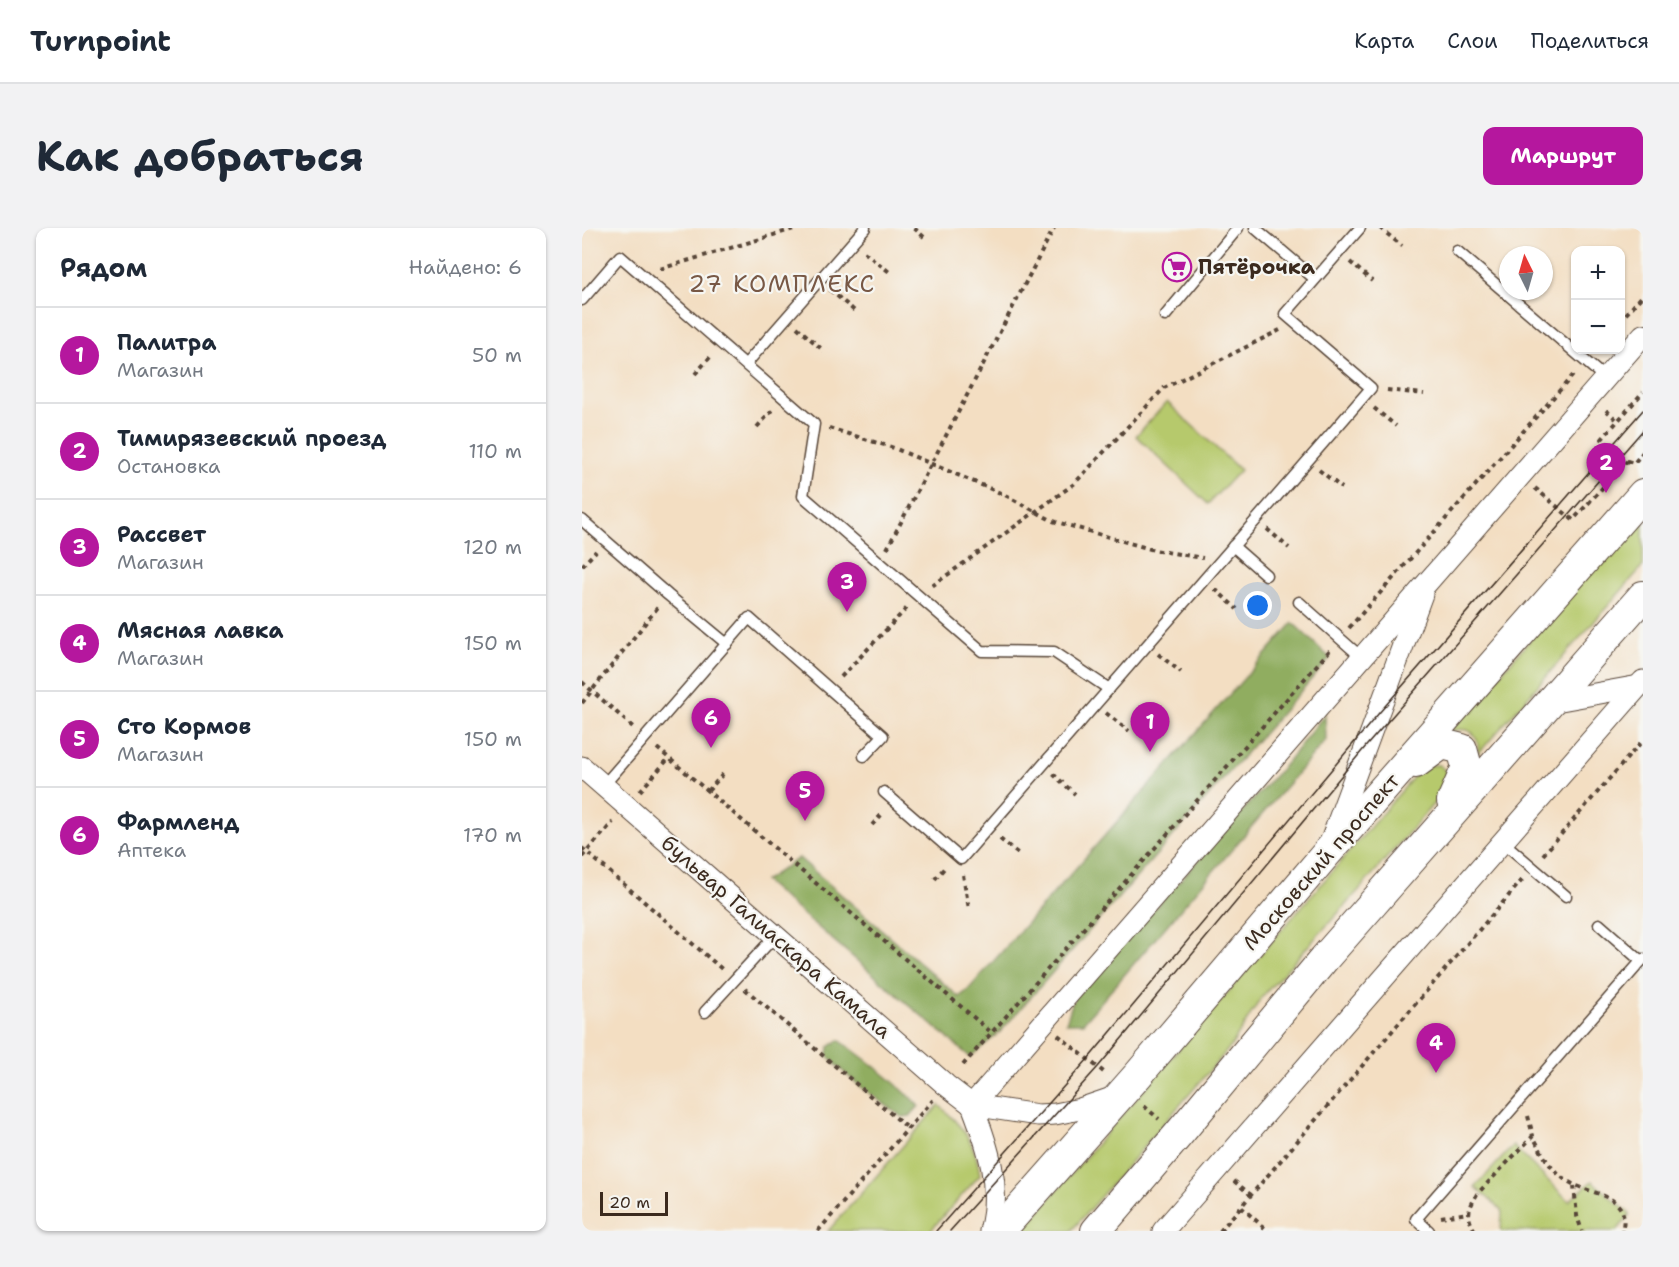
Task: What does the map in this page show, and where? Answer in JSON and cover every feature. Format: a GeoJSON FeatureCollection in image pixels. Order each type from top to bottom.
{"type":"FeatureCollection","features":[{"type":"Feature","properties":{"kind":"main road","name":"Московский проспект"},"geometry":{"type":"LineString","coordinates":[[999,1231],[1326,854],[1643,494]]}},
{"type":"Feature","properties":{"kind":"main road"},"geometry":{"type":"LineString","coordinates":[[1106,1228],[1178,1135],[1324,959],[1643,596]]}},
{"type":"Feature","properties":{"kind":"main road"},"geometry":{"type":"LineString","coordinates":[[1390,782],[1442,744],[1462,749],[1467,767],[1439,828]]}},
{"type":"Feature","properties":{"kind":"street"},"geometry":{"type":"LineString","coordinates":[[990,1231],[994,1205],[993,1167],[986,1140],[972,1105],[1643,335]]}},
{"type":"Feature","properties":{"kind":"street"},"geometry":{"type":"LineString","coordinates":[[1326,854],[1426,582]]}},
{"type":"Feature","properties":{"kind":"street"},"geometry":{"type":"LineString","coordinates":[[1550,702],[1641,684]]}},
{"type":"Feature","properties":{"kind":"street"},"geometry":{"type":"LineString","coordinates":[[1163,1231],[1641,684]]}},
{"type":"Feature","properties":{"kind":"street","name":"бульвар Галиаскара Камала"},"geometry":{"type":"LineString","coordinates":[[582,767],[946,1085],[972,1105],[1038,1115],[1055,1114],[1080,1109],[1118,1096]]}},
{"type":"Feature","properties":{"kind":"lane"},"geometry":{"type":"LineString","coordinates":[[746,364],[865,228]]}},
{"type":"Feature","properties":{"kind":"lane"},"geometry":{"type":"LineString","coordinates":[[1165,316],[1238,228]]}},
{"type":"Feature","properties":{"kind":"lane"},"geometry":{"type":"LineString","coordinates":[[1254,228],[1315,279]]}},
{"type":"Feature","properties":{"kind":"lane"},"geometry":{"type":"LineString","coordinates":[[884,792],[961,859],[1371,388],[1285,314],[1360,228]]}},
{"type":"Feature","properties":{"kind":"lane"},"geometry":{"type":"LineString","coordinates":[[1457,251],[1605,378]]}},
{"type":"Feature","properties":{"kind":"lane"},"geometry":{"type":"LineString","coordinates":[[582,300],[620,256],[814,424],[803,496],[982,651],[1054,652],[1109,689]]}},
{"type":"Feature","properties":{"kind":"lane"},"geometry":{"type":"LineString","coordinates":[[582,520],[728,644]]}},
{"type":"Feature","properties":{"kind":"lane"},"geometry":{"type":"LineString","coordinates":[[1233,546],[1266,575]]}},
{"type":"Feature","properties":{"kind":"lane"},"geometry":{"type":"LineString","coordinates":[[1299,602],[1361,657]]}},
{"type":"Feature","properties":{"kind":"lane"},"geometry":{"type":"LineString","coordinates":[[603,786],[749,618],[883,736],[864,756]]}},
{"type":"Feature","properties":{"kind":"lane"},"geometry":{"type":"LineString","coordinates":[[1503,842],[1566,896]]}},
{"type":"Feature","properties":{"kind":"lane"},"geometry":{"type":"LineString","coordinates":[[1429,1231],[1416,1219],[1642,960],[1599,924]]}},
{"type":"Feature","properties":{"kind":"lane"},"geometry":{"type":"LineString","coordinates":[[705,1012],[775,936]]}},
{"type":"Feature","properties":{"kind":"path"},"geometry":{"type":"LineString","coordinates":[[642,275],[797,228]]}},
{"type":"Feature","properties":{"kind":"path"},"geometry":{"type":"LineString","coordinates":[[914,228],[924,237]]}},
{"type":"Feature","properties":{"kind":"path"},"geometry":{"type":"LineString","coordinates":[[880,562],[1054,228]]}},
{"type":"Feature","properties":{"kind":"path"},"geometry":{"type":"LineString","coordinates":[[1380,228],[1402,246]]}},
{"type":"Feature","properties":{"kind":"path"},"geometry":{"type":"LineString","coordinates":[[852,243],[892,274]]}},
{"type":"Feature","properties":{"kind":"path"},"geometry":{"type":"LineString","coordinates":[[1338,252],[1372,281]]}},
{"type":"Feature","properties":{"kind":"path"},"geometry":{"type":"LineString","coordinates":[[819,280],[857,313]]}},
{"type":"Feature","properties":{"kind":"path"},"geometry":{"type":"LineString","coordinates":[[1625,315],[1643,295]]}},
{"type":"Feature","properties":{"kind":"path"},"geometry":{"type":"LineString","coordinates":[[787,317],[824,351]]}},
{"type":"Feature","properties":{"kind":"path"},"geometry":{"type":"LineString","coordinates":[[830,689],[918,596],[1074,484],[1164,388],[1296,323]]}},
{"type":"Feature","properties":{"kind":"path"},"geometry":{"type":"LineString","coordinates":[[695,374],[722,344]]}},
{"type":"Feature","properties":{"kind":"path"},"geometry":{"type":"LineString","coordinates":[[963,1065],[1585,361]]}},
{"type":"Feature","properties":{"kind":"path"},"geometry":{"type":"LineString","coordinates":[[1371,388],[1424,394]]}},
{"type":"Feature","properties":{"kind":"path"},"geometry":{"type":"LineString","coordinates":[[1643,392],[1602,439],[1627,461],[1634,463],[1643,452]]}},
{"type":"Feature","properties":{"kind":"path"},"geometry":{"type":"LineString","coordinates":[[757,427],[784,397]]}},
{"type":"Feature","properties":{"kind":"path"},"geometry":{"type":"LineString","coordinates":[[1362,398],[1396,426]]}},
{"type":"Feature","properties":{"kind":"path"},"geometry":{"type":"LineString","coordinates":[[814,424],[894,448],[1005,495],[1053,521],[1144,548],[1221,561]]}},
{"type":"Feature","properties":{"kind":"path"},"geometry":{"type":"LineString","coordinates":[[1307,461],[1342,488]]}},
{"type":"Feature","properties":{"kind":"path"},"geometry":{"type":"LineString","coordinates":[[1551,501],[1573,520],[1627,461]]}},
{"type":"Feature","properties":{"kind":"path"},"geometry":{"type":"LineString","coordinates":[[1256,520],[1289,548]]}},
{"type":"Feature","properties":{"kind":"path"},"geometry":{"type":"LineString","coordinates":[[1204,580],[1237,609]]}},
{"type":"Feature","properties":{"kind":"path"},"geometry":{"type":"LineString","coordinates":[[582,703],[668,595]]}},
{"type":"Feature","properties":{"kind":"path"},"geometry":{"type":"LineString","coordinates":[[1147,645],[1181,672]]}},
{"type":"Feature","properties":{"kind":"path"},"geometry":{"type":"LineString","coordinates":[[582,682],[992,1033]]}},
{"type":"Feature","properties":{"kind":"path"},"geometry":{"type":"LineString","coordinates":[[1095,705],[1129,731]]}},
{"type":"Feature","properties":{"kind":"path"},"geometry":{"type":"LineString","coordinates":[[1220,1231],[1643,740]]}},
{"type":"Feature","properties":{"kind":"path"},"geometry":{"type":"LineString","coordinates":[[1042,765],[1075,794]]}},
{"type":"Feature","properties":{"kind":"path"},"geometry":{"type":"LineString","coordinates":[[708,791],[723,774]]}},
{"type":"Feature","properties":{"kind":"path"},"geometry":{"type":"LineString","coordinates":[[987,828],[1020,856]]}},
{"type":"Feature","properties":{"kind":"path"},"geometry":{"type":"LineString","coordinates":[[961,859],[969,909]]}},
{"type":"Feature","properties":{"kind":"path"},"geometry":{"type":"LineString","coordinates":[[818,1231],[934,1100]]}},
{"type":"Feature","properties":{"kind":"path"},"geometry":{"type":"LineString","coordinates":[[1475,1231],[1468,1218],[1468,1213],[1478,1194],[1533,1136],[1555,1171],[1574,1186],[1613,1200],[1624,1214],[1622,1231]]}},
{"type":"Feature","properties":{"kind":"path"},"geometry":{"type":"LineString","coordinates":[[1574,1186],[1577,1215],[1582,1231]]}},
{"type":"Feature","properties":{"kind":"path"},"geometry":{"type":"LineString","coordinates":[[1241,1207],[1268,1231]]}},
{"type":"Feature","properties":{"kind":"green space"},"geometry":{"type":"Polygon","coordinates":[[[1167,402],[1240,470],[1208,504],[1136,436],[1167,402]]]}},
{"type":"Feature","properties":{"kind":"green space"},"geometry":{"type":"Polygon","coordinates":[[[1643,512],[1643,566],[1478,754],[1477,741],[1472,733],[1463,730],[1450,731],[1643,512]]]}},
{"type":"Feature","properties":{"kind":"green space"},"geometry":{"type":"Polygon","coordinates":[[[1293,623],[1330,658],[1000,1032],[970,1057],[764,881],[799,858],[959,997],[968,990],[1293,623]]]}},
{"type":"Feature","properties":{"kind":"green space"},"geometry":{"type":"Polygon","coordinates":[[[1325,714],[1326,740],[1083,1023],[1066,1023],[1074,998],[1288,761],[1325,714]]]}},
{"type":"Feature","properties":{"kind":"green space"},"geometry":{"type":"Polygon","coordinates":[[[1439,765],[1447,774],[1449,786],[1261,998],[1231,1046],[1071,1231],[1022,1231],[1423,766],[1439,765]]]}},
{"type":"Feature","properties":{"kind":"green space"},"geometry":{"type":"Polygon","coordinates":[[[839,1040],[881,1071],[919,1106],[910,1116],[902,1117],[836,1065],[828,1056],[829,1047],[839,1040]]]}},
{"type":"Feature","properties":{"kind":"green space"},"geometry":{"type":"Polygon","coordinates":[[[939,1105],[967,1135],[975,1153],[980,1175],[930,1231],[828,1231],[939,1105]]]}},
{"type":"Feature","properties":{"kind":"green space"},"geometry":{"type":"Polygon","coordinates":[[[1513,1146],[1569,1201],[1592,1181],[1630,1214],[1617,1231],[1501,1231],[1502,1210],[1475,1187],[1513,1146]]]}},
{"type":"Feature","properties":{"kind":"tram line"},"geometry":{"type":"LineString","coordinates":[[936,1231],[1088,1059],[1379,713],[1643,410]]}},
{"type":"Feature","properties":{"kind":"tram line"},"geometry":{"type":"LineString","coordinates":[[950,1231],[1098,1067],[1367,745],[1643,430]]}},
{"type":"Feature","properties":{"kind":"place","name":"Пятёрочка"},"geometry":{"type":"Point","coordinates":[1177,267]}},
{"type":"Feature","properties":{"kind":"place","name":"Тимирязевский проезд"},"geometry":{"type":"Point","coordinates":[1606,493]}},
{"type":"Feature","properties":{"kind":"place","name":"Рассвет"},"geometry":{"type":"Point","coordinates":[847,612]}},
{"type":"Feature","properties":{"kind":"place","name":"Фармленд"},"geometry":{"type":"Point","coordinates":[711,748]}},
{"type":"Feature","properties":{"kind":"place","name":"Палитра"},"geometry":{"type":"Point","coordinates":[1150,752]}},
{"type":"Feature","properties":{"kind":"place","name":"Сто Кормов"},"geometry":{"type":"Point","coordinates":[805,821]}},
{"type":"Feature","properties":{"kind":"place","name":"Мясная лавка"},"geometry":{"type":"Point","coordinates":[1436,1073]}},
{"type":"Feature","properties":{"kind":"district","name":"27 КОМПЛЕКС"},"geometry":{"type":"Point","coordinates":[782,284]}}]}
